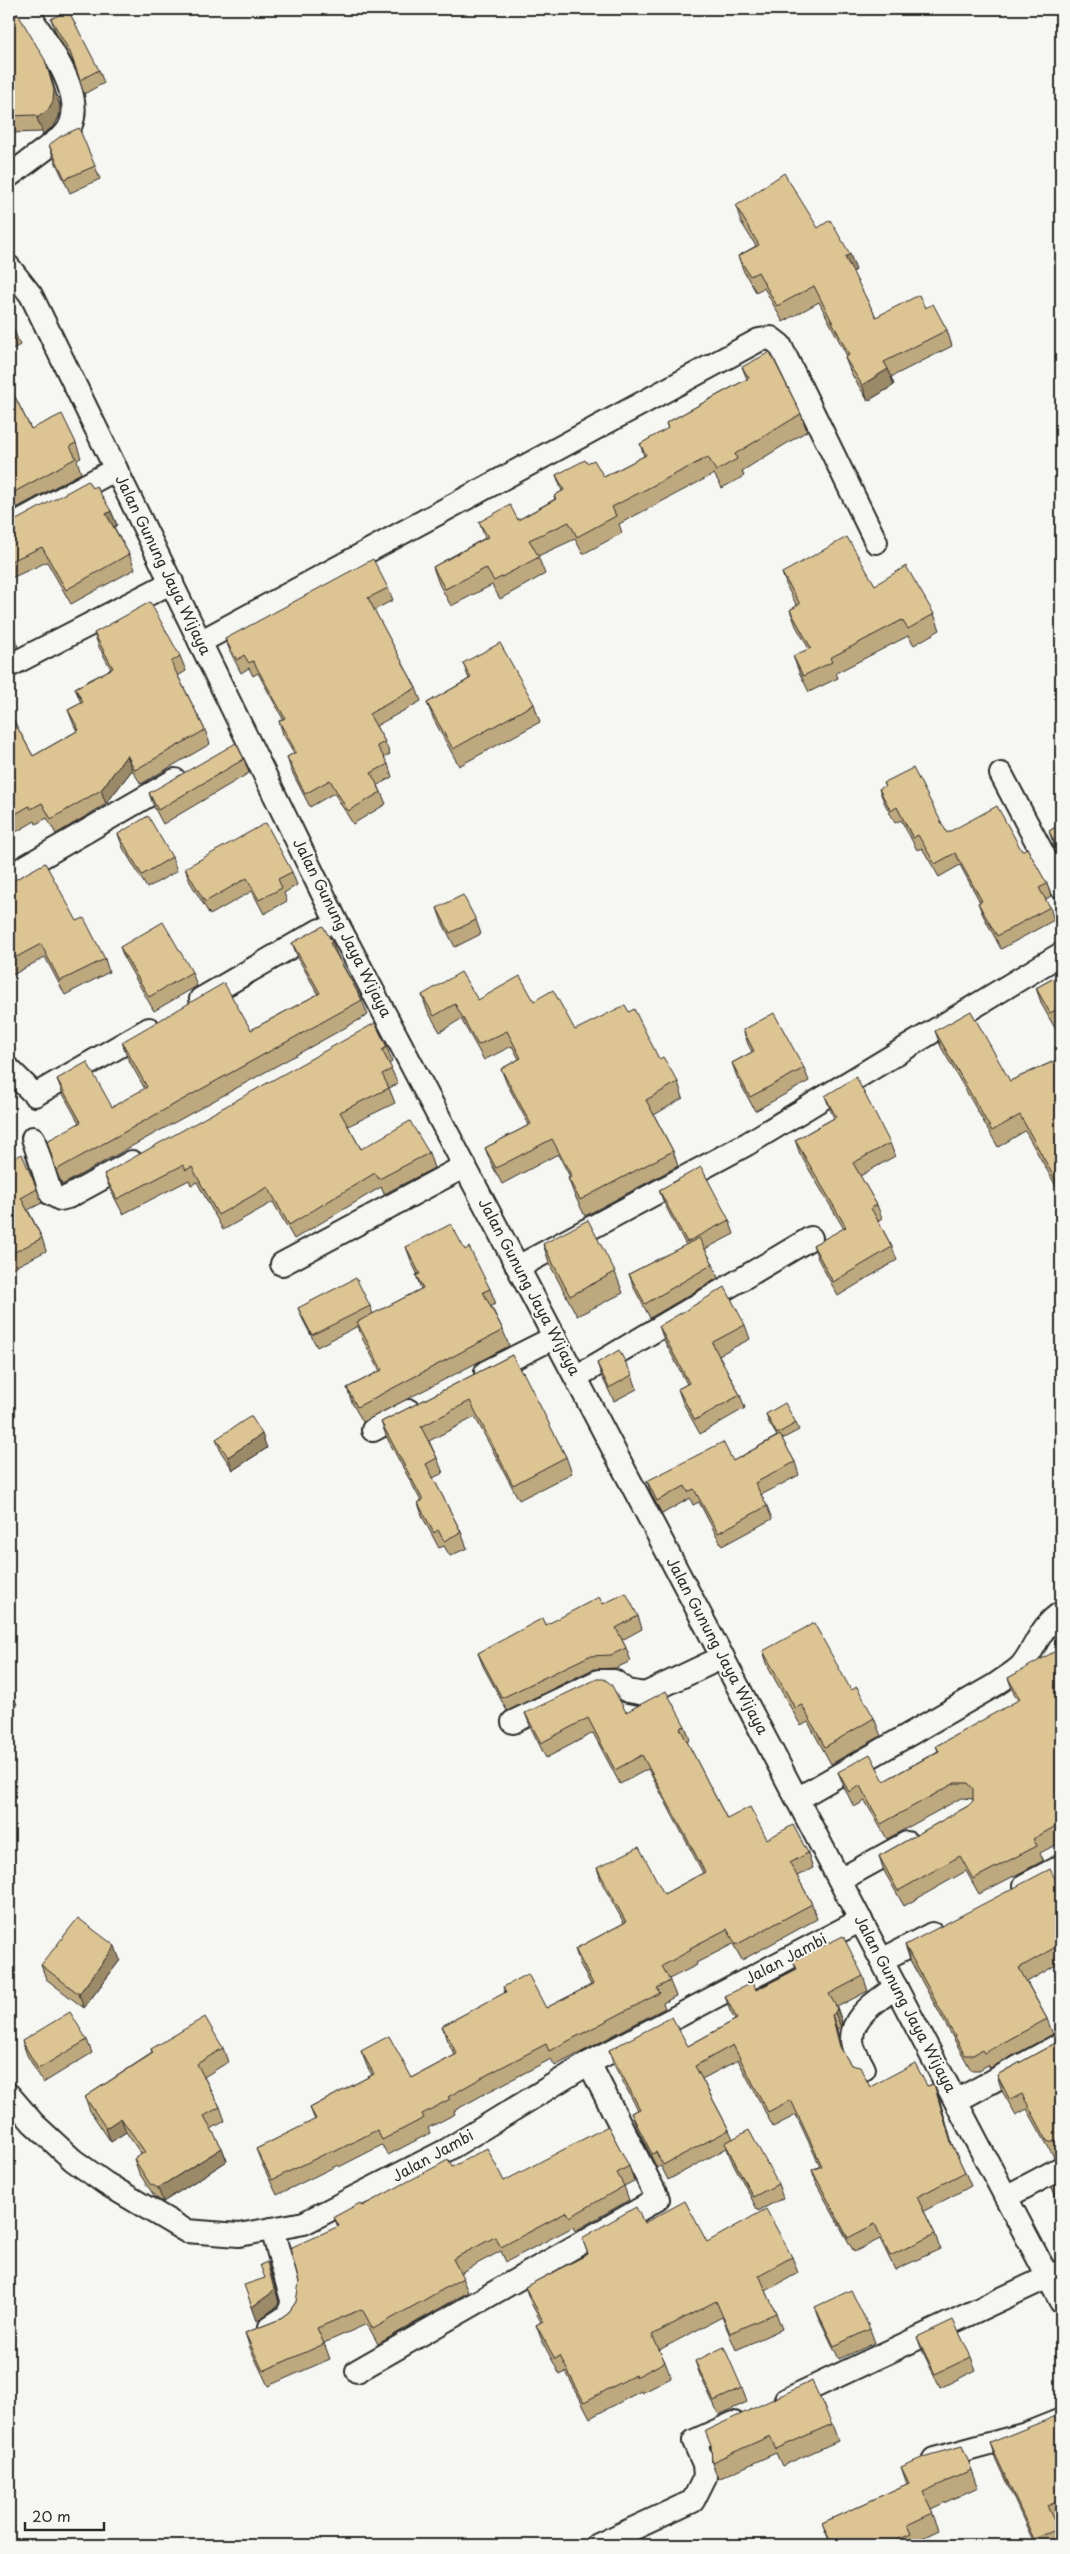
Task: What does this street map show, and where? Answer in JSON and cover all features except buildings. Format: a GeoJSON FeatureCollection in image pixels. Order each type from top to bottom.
{"type":"FeatureCollection","features":[{"type":"Feature","properties":{"kind":"street"},"geometry":{"type":"LineString","coordinates":[[9,176],[64,135],[70,129],[73,114],[72,89],[26,9]]}},
{"type":"Feature","properties":{"kind":"street","name":"Jalan Gunung Jaya Wijaya"},"geometry":{"type":"LineString","coordinates":[[9,267],[31,295],[172,582],[200,642],[239,743],[336,921],[379,1024],[465,1166],[1006,2197],[1055,2275],[1061,2302]]}},
{"type":"Feature","properties":{"kind":"street"},"geometry":{"type":"LineString","coordinates":[[200,642],[759,340],[771,338],[780,345],[876,542]]}},
{"type":"Feature","properties":{"kind":"street"},"geometry":{"type":"LineString","coordinates":[[9,527],[116,469]]}},
{"type":"Feature","properties":{"kind":"street"},"geometry":{"type":"LineString","coordinates":[[9,666],[172,582]]}},
{"type":"Feature","properties":{"kind":"street"},"geometry":{"type":"LineString","coordinates":[[9,876],[196,768]]}},
{"type":"Feature","properties":{"kind":"street"},"geometry":{"type":"LineString","coordinates":[[1001,774],[1061,888]]}},
{"type":"Feature","properties":{"kind":"street"},"geometry":{"type":"LineString","coordinates":[[9,1069],[35,1095],[336,921]]}},
{"type":"Feature","properties":{"kind":"street"},"geometry":{"type":"LineString","coordinates":[[518,1267],[747,1144],[1061,954]]}},
{"type":"Feature","properties":{"kind":"street"},"geometry":{"type":"LineString","coordinates":[[33,1138],[51,1194],[60,1200],[146,1154]]}},
{"type":"Feature","properties":{"kind":"street"},"geometry":{"type":"LineString","coordinates":[[282,1264],[465,1166]]}},
{"type":"Feature","properties":{"kind":"street"},"geometry":{"type":"LineString","coordinates":[[576,1377],[811,1238]]}},
{"type":"Feature","properties":{"kind":"street"},"geometry":{"type":"LineString","coordinates":[[468,1381],[555,1337]]}},
{"type":"Feature","properties":{"kind":"street"},"geometry":{"type":"LineString","coordinates":[[373,1430],[425,1403]]}},
{"type":"Feature","properties":{"kind":"street"},"geometry":{"type":"LineString","coordinates":[[797,1799],[996,1685],[1020,1667],[1040,1632],[1052,1619],[1061,1613]]}},
{"type":"Feature","properties":{"kind":"street"},"geometry":{"type":"LineString","coordinates":[[513,1722],[599,1681],[614,1682],[628,1691],[645,1694],[723,1657]]}},
{"type":"Feature","properties":{"kind":"street"},"geometry":{"type":"LineString","coordinates":[[840,1880],[925,1833]]}},
{"type":"Feature","properties":{"kind":"street"},"geometry":{"type":"LineString","coordinates":[[1010,1893],[1061,1866]]}},
{"type":"Feature","properties":{"kind":"street","name":"Jalan Jambi"},"geometry":{"type":"LineString","coordinates":[[9,2095],[33,2123],[73,2160],[105,2183],[186,2231],[239,2235],[304,2223],[448,2150],[589,2063],[861,1920]]}},
{"type":"Feature","properties":{"kind":"street"},"geometry":{"type":"LineString","coordinates":[[882,1960],[950,1924]]}},
{"type":"Feature","properties":{"kind":"street"},"geometry":{"type":"LineString","coordinates":[[864,2068],[853,2047],[854,2028],[865,2010],[896,1987]]}},
{"type":"Feature","properties":{"kind":"street"},"geometry":{"type":"LineString","coordinates":[[956,2101],[1061,2044]]}},
{"type":"Feature","properties":{"kind":"street"},"geometry":{"type":"LineString","coordinates":[[357,2371],[658,2198],[589,2063]]}},
{"type":"Feature","properties":{"kind":"street"},"geometry":{"type":"LineString","coordinates":[[1006,2197],[1061,2168]]}},
{"type":"Feature","properties":{"kind":"street"},"geometry":{"type":"LineString","coordinates":[[268,2329],[287,2316],[292,2309],[292,2300],[272,2229]]}},
{"type":"Feature","properties":{"kind":"street"},"geometry":{"type":"LineString","coordinates":[[598,2545],[692,2501],[704,2477],[704,2464],[694,2441],[1055,2275]]}},
{"type":"Feature","properties":{"kind":"street"},"geometry":{"type":"LineString","coordinates":[[930,2460],[1026,2434],[1061,2420]]}}]}
